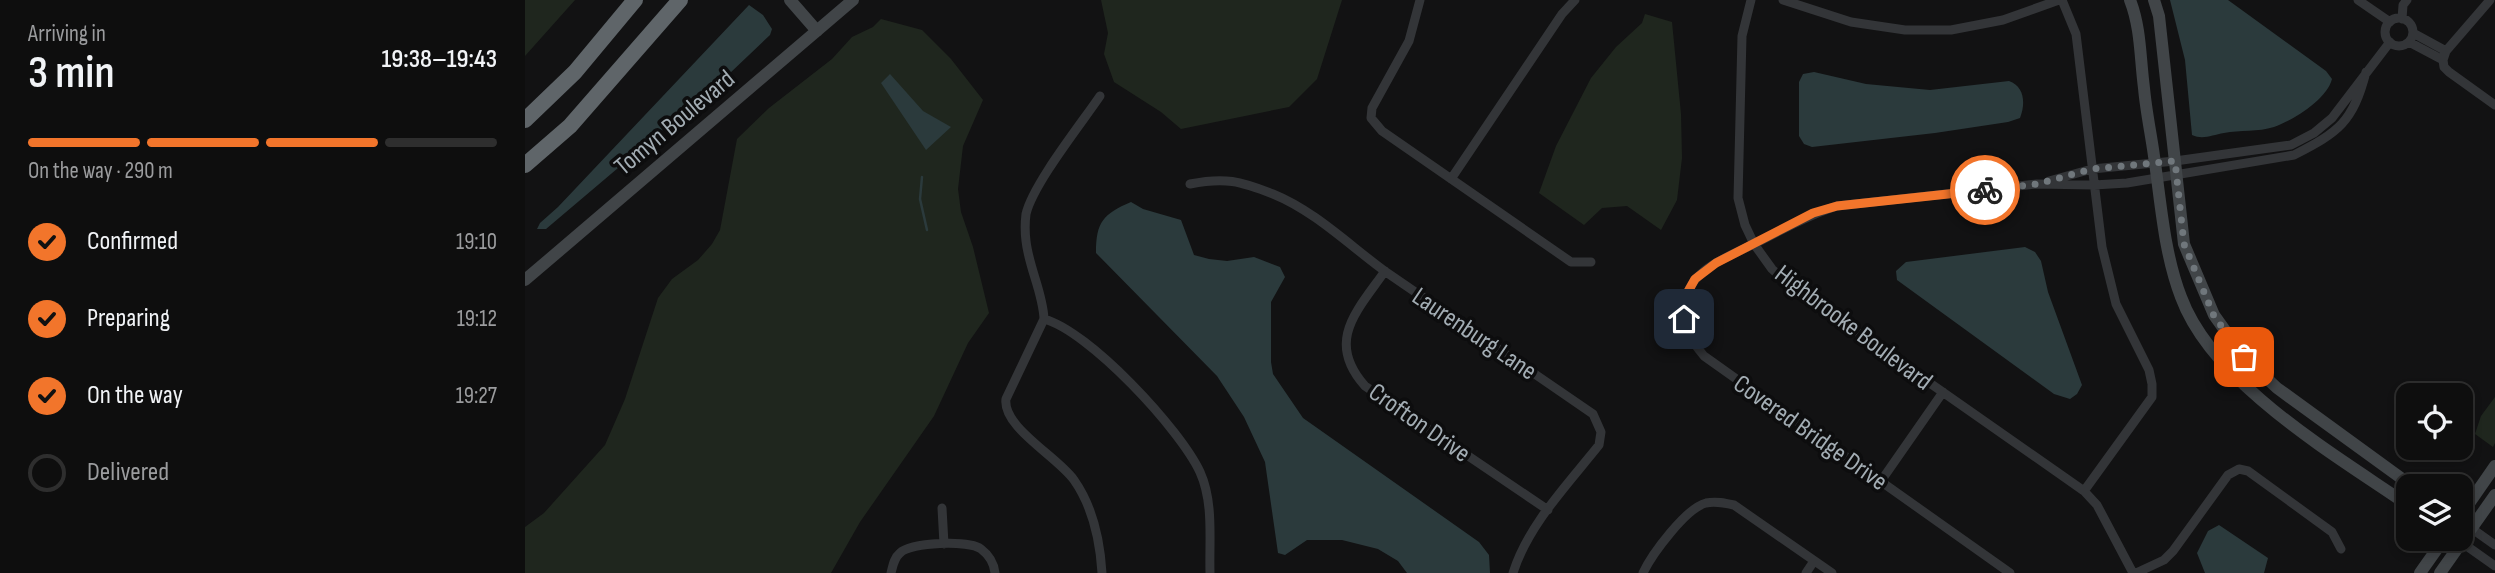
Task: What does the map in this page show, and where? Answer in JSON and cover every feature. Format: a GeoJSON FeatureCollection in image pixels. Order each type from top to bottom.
{"type":"FeatureCollection","features":[{"type":"Feature","properties":{"kind":"highway"},"geometry":{"type":"LineString","coordinates":[[525,121],[575,72],[635,0]]}},
{"type":"Feature","properties":{"kind":"highway"},"geometry":{"type":"LineString","coordinates":[[570,126],[680,0]]}},
{"type":"Feature","properties":{"kind":"highway"},"geometry":{"type":"LineString","coordinates":[[525,165],[570,126],[689,0]]}},
{"type":"Feature","properties":{"kind":"street"},"geometry":{"type":"LineString","coordinates":[[790,0],[817,31]]}},
{"type":"Feature","properties":{"kind":"street","name":"Tomyn Boulevard"},"geometry":{"type":"LineString","coordinates":[[525,279],[853,0]]}},
{"type":"Feature","properties":{"kind":"street"},"geometry":{"type":"LineString","coordinates":[[1420,0],[1409,41],[1372,108],[1371,118],[1382,131],[1571,262],[1591,262]]}},
{"type":"Feature","properties":{"kind":"street"},"geometry":{"type":"LineString","coordinates":[[1451,179],[1562,14],[1575,0]]}},
{"type":"Feature","properties":{"kind":"street","name":"Highbrooke Boulevard"},"geometry":{"type":"LineString","coordinates":[[1751,0],[1742,36],[1738,198],[1745,225],[1754,244],[1772,269],[1787,283],[2084,491],[2097,505],[2134,573]]}},
{"type":"Feature","properties":{"kind":"street"},"geometry":{"type":"LineString","coordinates":[[1783,0],[1851,22],[1905,30],[1951,30],[2003,20],[2061,0],[2076,34],[2102,247],[2116,304],[2149,370],[2152,384],[2152,397],[2084,491]]}},
{"type":"Feature","properties":{"kind":"street"},"geometry":{"type":"LineString","coordinates":[[2130,0],[2138,20],[2144,90],[2168,249],[2181,298],[2203,338],[2250,391],[2301,432],[2396,497]]}},
{"type":"Feature","properties":{"kind":"street"},"geometry":{"type":"LineString","coordinates":[[2154,0],[2159,16],[2184,244],[2214,316],[2244,357],[2277,388],[2396,474]]}},
{"type":"Feature","properties":{"kind":"street"},"geometry":{"type":"LineString","coordinates":[[2358,0],[2390,22],[2402,19],[2410,23],[2411,37]]}},
{"type":"Feature","properties":{"kind":"street"},"geometry":{"type":"LineString","coordinates":[[2402,19],[2406,0]]}},
{"type":"Feature","properties":{"kind":"street"},"geometry":{"type":"LineString","coordinates":[[2490,0],[2445,55],[2444,67],[2495,105]]}},
{"type":"Feature","properties":{"kind":"street"},"geometry":{"type":"LineString","coordinates":[[2390,22],[2385,34],[2390,43],[2398,46],[2411,37]]}},
{"type":"Feature","properties":{"kind":"street"},"geometry":{"type":"LineString","coordinates":[[2411,37],[2445,55]]}},
{"type":"Feature","properties":{"kind":"street"},"geometry":{"type":"LineString","coordinates":[[2037,184],[2094,186],[2126,183],[2158,178],[2175,168],[2291,145],[2314,133],[2332,118],[2390,43]]}},
{"type":"Feature","properties":{"kind":"street"},"geometry":{"type":"LineString","coordinates":[[2037,184],[2092,169],[2155,163],[2175,168],[2294,155],[2318,143],[2343,123],[2358,101],[2366,72]]}},
{"type":"Feature","properties":{"kind":"street"},"geometry":{"type":"LineString","coordinates":[[1100,96],[1041,183],[1026,214],[1025,237],[1044,308],[1044,319],[1004,408],[1011,421],[1072,477],[1084,496],[1095,522],[1102,573]]}},
{"type":"Feature","properties":{"kind":"street"},"geometry":{"type":"LineString","coordinates":[[2291,145],[2294,155]]}},
{"type":"Feature","properties":{"kind":"street"},"geometry":{"type":"LineString","coordinates":[[2125,166],[2126,183]]}},
{"type":"Feature","properties":{"kind":"street","name":"Laurenburg Lane"},"geometry":{"type":"LineString","coordinates":[[1190,184],[1215,179],[1241,183],[1275,195],[1302,209],[1385,271],[1593,414],[1601,432],[1599,445],[1548,510],[1518,555],[1513,573]]}},
{"type":"Feature","properties":{"kind":"street","name":"Covered Bridge Drive"},"geometry":{"type":"LineString","coordinates":[[2010,573],[1704,356],[1689,338],[1684,319],[1685,297],[1695,279],[1716,263],[1813,213],[1837,206],[2037,184]]}},
{"type":"Feature","properties":{"kind":"street","name":"Crofton Drive"},"geometry":{"type":"LineString","coordinates":[[1385,271],[1353,316],[1346,332],[1346,351],[1353,372],[1365,386],[1548,510]]}},
{"type":"Feature","properties":{"kind":"street"},"geometry":{"type":"LineString","coordinates":[[1044,319],[1072,330],[1089,344],[1155,408],[1185,446],[1201,473],[1210,515],[1210,573]]}},
{"type":"Feature","properties":{"kind":"street"},"geometry":{"type":"LineString","coordinates":[[1881,481],[1943,393]]}},
{"type":"Feature","properties":{"kind":"street"},"geometry":{"type":"LineString","coordinates":[[2473,498],[2495,466]]}},
{"type":"Feature","properties":{"kind":"street"},"geometry":{"type":"LineString","coordinates":[[2134,573],[2164,560],[2228,475],[2239,469],[2248,471],[2332,532],[2341,549]]}},
{"type":"Feature","properties":{"kind":"street"},"geometry":{"type":"LineString","coordinates":[[2473,517],[2495,495]]}},
{"type":"Feature","properties":{"kind":"street"},"geometry":{"type":"LineString","coordinates":[[1643,573],[1648,562],[1691,511],[1705,503],[1719,502],[1734,505],[1832,573]]}},
{"type":"Feature","properties":{"kind":"street"},"geometry":{"type":"LineString","coordinates":[[942,508],[944,544]]}},
{"type":"Feature","properties":{"kind":"street"},"geometry":{"type":"LineString","coordinates":[[2473,529],[2495,545]]}},
{"type":"Feature","properties":{"kind":"street"},"geometry":{"type":"LineString","coordinates":[[891,573],[893,561],[901,551],[916,545],[967,543],[981,548],[989,557],[995,573]]}},
{"type":"Feature","properties":{"kind":"street"},"geometry":{"type":"LineString","coordinates":[[2420,573],[2436,551]]}},
{"type":"Feature","properties":{"kind":"street"},"geometry":{"type":"LineString","coordinates":[[2440,573],[2453,551]]}},
{"type":"Feature","properties":{"kind":"street"},"geometry":{"type":"LineString","coordinates":[[2473,551],[2495,566]]}},
{"type":"Feature","properties":{"kind":"street"},"geometry":{"type":"LineString","coordinates":[[1806,573],[1814,561]]}},
{"type":"Feature","properties":{"kind":"shaded area"},"geometry":{"type":"Polygon","coordinates":[[[525,0],[575,0],[525,56],[525,0]]]}},
{"type":"Feature","properties":{"kind":"shaded area"},"geometry":{"type":"Polygon","coordinates":[[[1101,0],[1342,0],[1317,79],[1289,107],[1181,129],[1161,112],[1114,82],[1104,54],[1108,33],[1101,0]]]}},
{"type":"Feature","properties":{"kind":"shaded area"},"geometry":{"type":"Polygon","coordinates":[[[2170,0],[2228,0],[2326,71],[2332,79],[2329,87],[2309,108],[2274,127],[2204,137],[2192,135],[2185,60],[2170,0]]]}},
{"type":"Feature","properties":{"kind":"shaded area"},"geometry":{"type":"Polygon","coordinates":[[[749,5],[763,15],[772,29],[770,35],[729,74],[546,229],[537,229],[540,223],[749,5]]]}},
{"type":"Feature","properties":{"kind":"shaded area"},"geometry":{"type":"Polygon","coordinates":[[[1645,14],[1672,22],[1681,114],[1682,158],[1677,200],[1661,230],[1627,206],[1602,208],[1584,225],[1539,193],[1556,146],[1591,78],[1616,47],[1642,23],[1645,14]]]}},
{"type":"Feature","properties":{"kind":"shaded area"},"geometry":{"type":"Polygon","coordinates":[[[881,19],[922,30],[951,59],[983,100],[963,146],[958,189],[961,212],[973,247],[989,313],[968,343],[934,416],[860,522],[831,573],[525,573],[525,527],[544,513],[605,445],[625,399],[658,298],[672,279],[698,260],[720,230],[737,139],[769,108],[832,59],[852,37],[873,27],[881,19]]]}},
{"type":"Feature","properties":{"kind":"shaded area"},"geometry":{"type":"Polygon","coordinates":[[[1814,72],[1866,84],[1930,90],[2009,81],[2021,91],[2023,107],[2020,118],[2008,122],[1812,147],[1804,144],[1799,136],[1799,82],[1803,74],[1814,72]]]}},
{"type":"Feature","properties":{"kind":"shaded area"},"geometry":{"type":"Polygon","coordinates":[[[890,74],[923,111],[951,127],[926,150],[881,83],[890,74]]]}},
{"type":"Feature","properties":{"kind":"shaded area"},"geometry":{"type":"Polygon","coordinates":[[[1131,202],[1143,209],[1181,220],[1194,255],[1227,261],[1254,257],[1280,267],[1285,277],[1271,302],[1271,362],[1273,374],[1303,418],[1479,542],[1489,555],[1490,573],[1407,573],[1398,561],[1378,549],[1342,540],[1307,540],[1285,555],[1278,553],[1265,462],[1244,417],[1217,376],[1096,253],[1103,220],[1131,202]]]}},
{"type":"Feature","properties":{"kind":"shaded area"},"geometry":{"type":"Polygon","coordinates":[[[2025,247],[2035,252],[2041,261],[2048,292],[2082,385],[2070,399],[2054,394],[1897,280],[1896,271],[1906,262],[2025,247]]]}},
{"type":"Feature","properties":{"kind":"shaded area"},"geometry":{"type":"Polygon","coordinates":[[[2495,397],[2493,447],[2475,434],[2481,416],[2495,397]]]}},
{"type":"Feature","properties":{"kind":"shaded area"},"geometry":{"type":"Polygon","coordinates":[[[2219,525],[2268,558],[2264,573],[2205,573],[2197,553],[2208,531],[2219,525]]]}},
{"type":"Feature","properties":{"kind":"waterway"},"geometry":{"type":"LineString","coordinates":[[922,177],[920,199],[927,230]]}},
{"type":"Feature","properties":{"kind":"way so far"},"geometry":{"type":"LineString","coordinates":[[1985,190],[2037,184],[2092,169],[2175,161],[2184,244],[2214,316],[2244,357]]}},
{"type":"Feature","properties":{"kind":"route"},"geometry":{"type":"LineString","coordinates":[[1684,319],[1685,297],[1695,279],[1716,263],[1813,213],[1837,206],[1985,190]]}}]}
